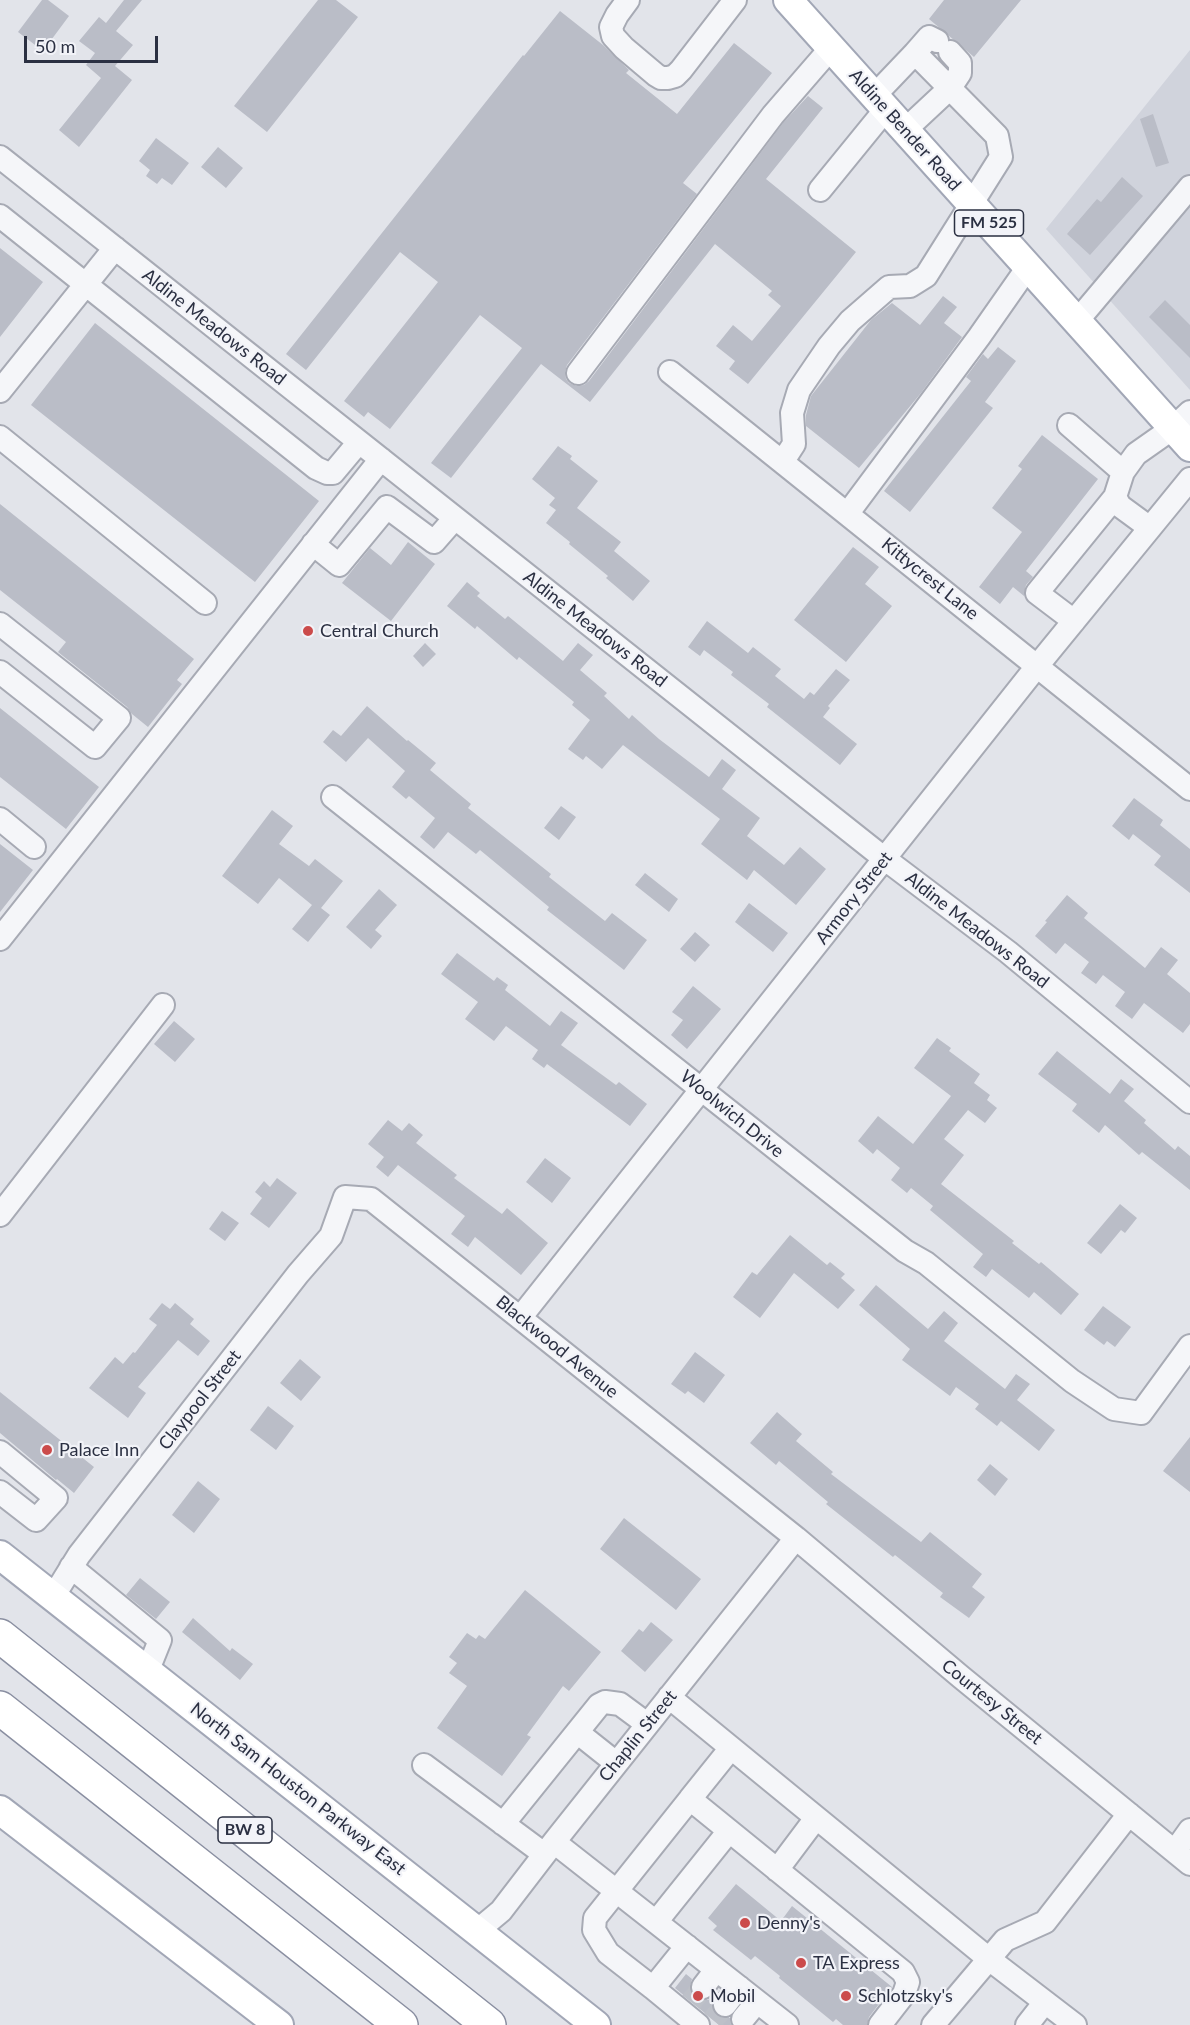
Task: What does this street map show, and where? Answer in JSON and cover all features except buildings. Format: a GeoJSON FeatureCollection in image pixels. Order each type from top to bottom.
{"type":"FeatureCollection","features":[{"type":"Feature","properties":{"kind":"highway","name":"BW 8"},"geometry":{"type":"LineString","coordinates":[[0,1636],[489,2025]]}},
{"type":"Feature","properties":{"kind":"highway"},"geometry":{"type":"LineString","coordinates":[[0,1708],[400,2025]]}},
{"type":"Feature","properties":{"kind":"main road","name":"Aldine Bender Road"},"geometry":{"type":"LineString","coordinates":[[788,0],[1077,321],[1184,429]]}},
{"type":"Feature","properties":{"kind":"main road","name":"North Sam Houston Parkway East"},"geometry":{"type":"LineString","coordinates":[[0,1555],[596,2025]]}},
{"type":"Feature","properties":{"kind":"main road"},"geometry":{"type":"LineString","coordinates":[[0,1810],[279,2025]]}},
{"type":"Feature","properties":{"kind":"street"},"geometry":{"type":"LineString","coordinates":[[628,0],[611,27],[613,36],[661,78],[675,76],[681,70],[735,0]]}},
{"type":"Feature","properties":{"kind":"street"},"geometry":{"type":"LineString","coordinates":[[820,190],[915,53],[929,37],[944,47],[960,63],[960,74],[950,88],[905,130]]}},
{"type":"Feature","properties":{"kind":"street"},"geometry":{"type":"LineString","coordinates":[[578,373],[773,115],[831,48]]}},
{"type":"Feature","properties":{"kind":"street"},"geometry":{"type":"LineString","coordinates":[[783,461],[794,444],[792,413],[799,390],[829,346],[850,321],[889,287],[910,286],[926,276],[1001,157],[997,136],[915,53]]}},
{"type":"Feature","properties":{"kind":"street","name":"Aldine Meadows Road"},"geometry":{"type":"LineString","coordinates":[[0,157],[885,859],[1008,952],[1190,1102]]}},
{"type":"Feature","properties":{"kind":"street"},"geometry":{"type":"LineString","coordinates":[[1077,321],[1190,187]]}},
{"type":"Feature","properties":{"kind":"street"},"geometry":{"type":"LineString","coordinates":[[0,216],[316,468],[333,473],[358,442]]}},
{"type":"Feature","properties":{"kind":"street"},"geometry":{"type":"LineString","coordinates":[[0,391],[115,248]]}},
{"type":"Feature","properties":{"kind":"street"},"geometry":{"type":"LineString","coordinates":[[848,513],[1028,267]]}},
{"type":"Feature","properties":{"kind":"street","name":"Kittycrest Lane"},"geometry":{"type":"LineString","coordinates":[[670,372],[1190,789]]}},
{"type":"Feature","properties":{"kind":"street"},"geometry":{"type":"LineString","coordinates":[[1069,425],[1123,472]]}},
{"type":"Feature","properties":{"kind":"street"},"geometry":{"type":"LineString","coordinates":[[1074,621],[1037,593],[1115,497],[1123,472],[1136,454],[1184,429]]}},
{"type":"Feature","properties":{"kind":"street"},"geometry":{"type":"LineString","coordinates":[[0,437],[205,603]]}},
{"type":"Feature","properties":{"kind":"street"},"geometry":{"type":"LineString","coordinates":[[0,939],[381,459]]}},
{"type":"Feature","properties":{"kind":"street","name":"Armory Street"},"geometry":{"type":"LineString","coordinates":[[520,1318],[1038,665],[1190,479]]}},
{"type":"Feature","properties":{"kind":"street"},"geometry":{"type":"LineString","coordinates":[[359,486],[434,543],[455,518]]}},
{"type":"Feature","properties":{"kind":"street"},"geometry":{"type":"LineString","coordinates":[[1115,497],[1120,506],[1150,528]]}},
{"type":"Feature","properties":{"kind":"street"},"geometry":{"type":"LineString","coordinates":[[313,544],[339,565],[387,507]]}},
{"type":"Feature","properties":{"kind":"street"},"geometry":{"type":"LineString","coordinates":[[0,624],[119,718],[95,747],[0,672]]}},
{"type":"Feature","properties":{"kind":"street","name":"Woolwich Drive"},"geometry":{"type":"LineString","coordinates":[[333,796],[905,1251],[926,1263],[1072,1381],[1114,1409],[1141,1413],[1190,1346]]}},
{"type":"Feature","properties":{"kind":"street"},"geometry":{"type":"LineString","coordinates":[[0,819],[34,847]]}},
{"type":"Feature","properties":{"kind":"street"},"geometry":{"type":"LineString","coordinates":[[0,1215],[163,1005]]}},
{"type":"Feature","properties":{"kind":"street","name":"Blackwood Avenue"},"geometry":{"type":"LineString","coordinates":[[331,1236],[345,1197],[371,1199],[796,1538]]}},
{"type":"Feature","properties":{"kind":"street","name":"Claypool Street"},"geometry":{"type":"LineString","coordinates":[[52,1597],[71,1567],[298,1274],[331,1236]]}},
{"type":"Feature","properties":{"kind":"street"},"geometry":{"type":"LineString","coordinates":[[0,1452],[56,1498],[36,1520],[0,1492]]}},
{"type":"Feature","properties":{"kind":"street","name":"Chaplin Street"},"geometry":{"type":"LineString","coordinates":[[477,1931],[501,1911],[796,1538]]}},
{"type":"Feature","properties":{"kind":"street","name":"Courtesy Street"},"geometry":{"type":"LineString","coordinates":[[796,1538],[1182,1858]]}},
{"type":"Feature","properties":{"kind":"street"},"geometry":{"type":"LineString","coordinates":[[71,1567],[160,1640],[148,1670]]}},
{"type":"Feature","properties":{"kind":"street"},"geometry":{"type":"LineString","coordinates":[[669,1697],[989,1959],[1075,2025]]}},
{"type":"Feature","properties":{"kind":"street"},"geometry":{"type":"LineString","coordinates":[[503,1824],[599,1705],[605,1702],[620,1704],[647,1724]]}},
{"type":"Feature","properties":{"kind":"street"},"geometry":{"type":"LineString","coordinates":[[577,1732],[616,1763]]}},
{"type":"Feature","properties":{"kind":"street"},"geometry":{"type":"LineString","coordinates":[[731,1748],[595,1918],[594,1930],[608,1953],[653,1988],[705,2006],[739,1987],[779,2022]]}},
{"type":"Feature","properties":{"kind":"street"},"geometry":{"type":"LineString","coordinates":[[424,1765],[503,1824],[549,1848],[617,1891],[687,1946],[705,2006]]}},
{"type":"Feature","properties":{"kind":"street"},"geometry":{"type":"LineString","coordinates":[[690,1799],[903,1972],[908,1982],[904,1994],[880,2025]]}},
{"type":"Feature","properties":{"kind":"street"},"geometry":{"type":"LineString","coordinates":[[933,2025],[1005,1940],[1045,1922],[1129,1814]]}},
{"type":"Feature","properties":{"kind":"street"},"geometry":{"type":"LineString","coordinates":[[777,1870],[816,1818]]}},
{"type":"Feature","properties":{"kind":"street"},"geometry":{"type":"LineString","coordinates":[[1182,1858],[1190,1830]]}},
{"type":"Feature","properties":{"kind":"street"},"geometry":{"type":"LineString","coordinates":[[656,1922],[729,1831]]}},
{"type":"Feature","properties":{"kind":"street"},"geometry":{"type":"LineString","coordinates":[[653,1988],[687,1946]]}},
{"type":"Feature","properties":{"kind":"street"},"geometry":{"type":"LineString","coordinates":[[743,2019],[758,2002]]}},
{"type":"Feature","properties":{"kind":"street"},"geometry":{"type":"LineString","coordinates":[[1028,2025],[1045,2002]]}},
{"type":"Feature","properties":{"kind":"shaded area"},"geometry":{"type":"Polygon","coordinates":[[[1190,50],[1190,390],[1046,229],[1190,50]]]}},
{"type":"Feature","properties":{"kind":"tunnel"},"geometry":{"type":"LineString","coordinates":[[691,2002],[703,1987]]}},
{"type":"Feature","properties":{"kind":"tunnel"},"geometry":{"type":"LineString","coordinates":[[713,2020],[725,2005]]}},
{"type":"Feature","properties":{"kind":"place","name":"Central Church"},"geometry":{"type":"Point","coordinates":[308,631]}},
{"type":"Feature","properties":{"kind":"place","name":"Palace Inn"},"geometry":{"type":"Point","coordinates":[47,1450]}},
{"type":"Feature","properties":{"kind":"place","name":"Denny's"},"geometry":{"type":"Point","coordinates":[745,1923]}},
{"type":"Feature","properties":{"kind":"place","name":"TA Express"},"geometry":{"type":"Point","coordinates":[801,1963]}},
{"type":"Feature","properties":{"kind":"place","name":"Mobil"},"geometry":{"type":"Point","coordinates":[698,1996]}},
{"type":"Feature","properties":{"kind":"place","name":"Schlotzsky's"},"geometry":{"type":"Point","coordinates":[846,1996]}}]}
